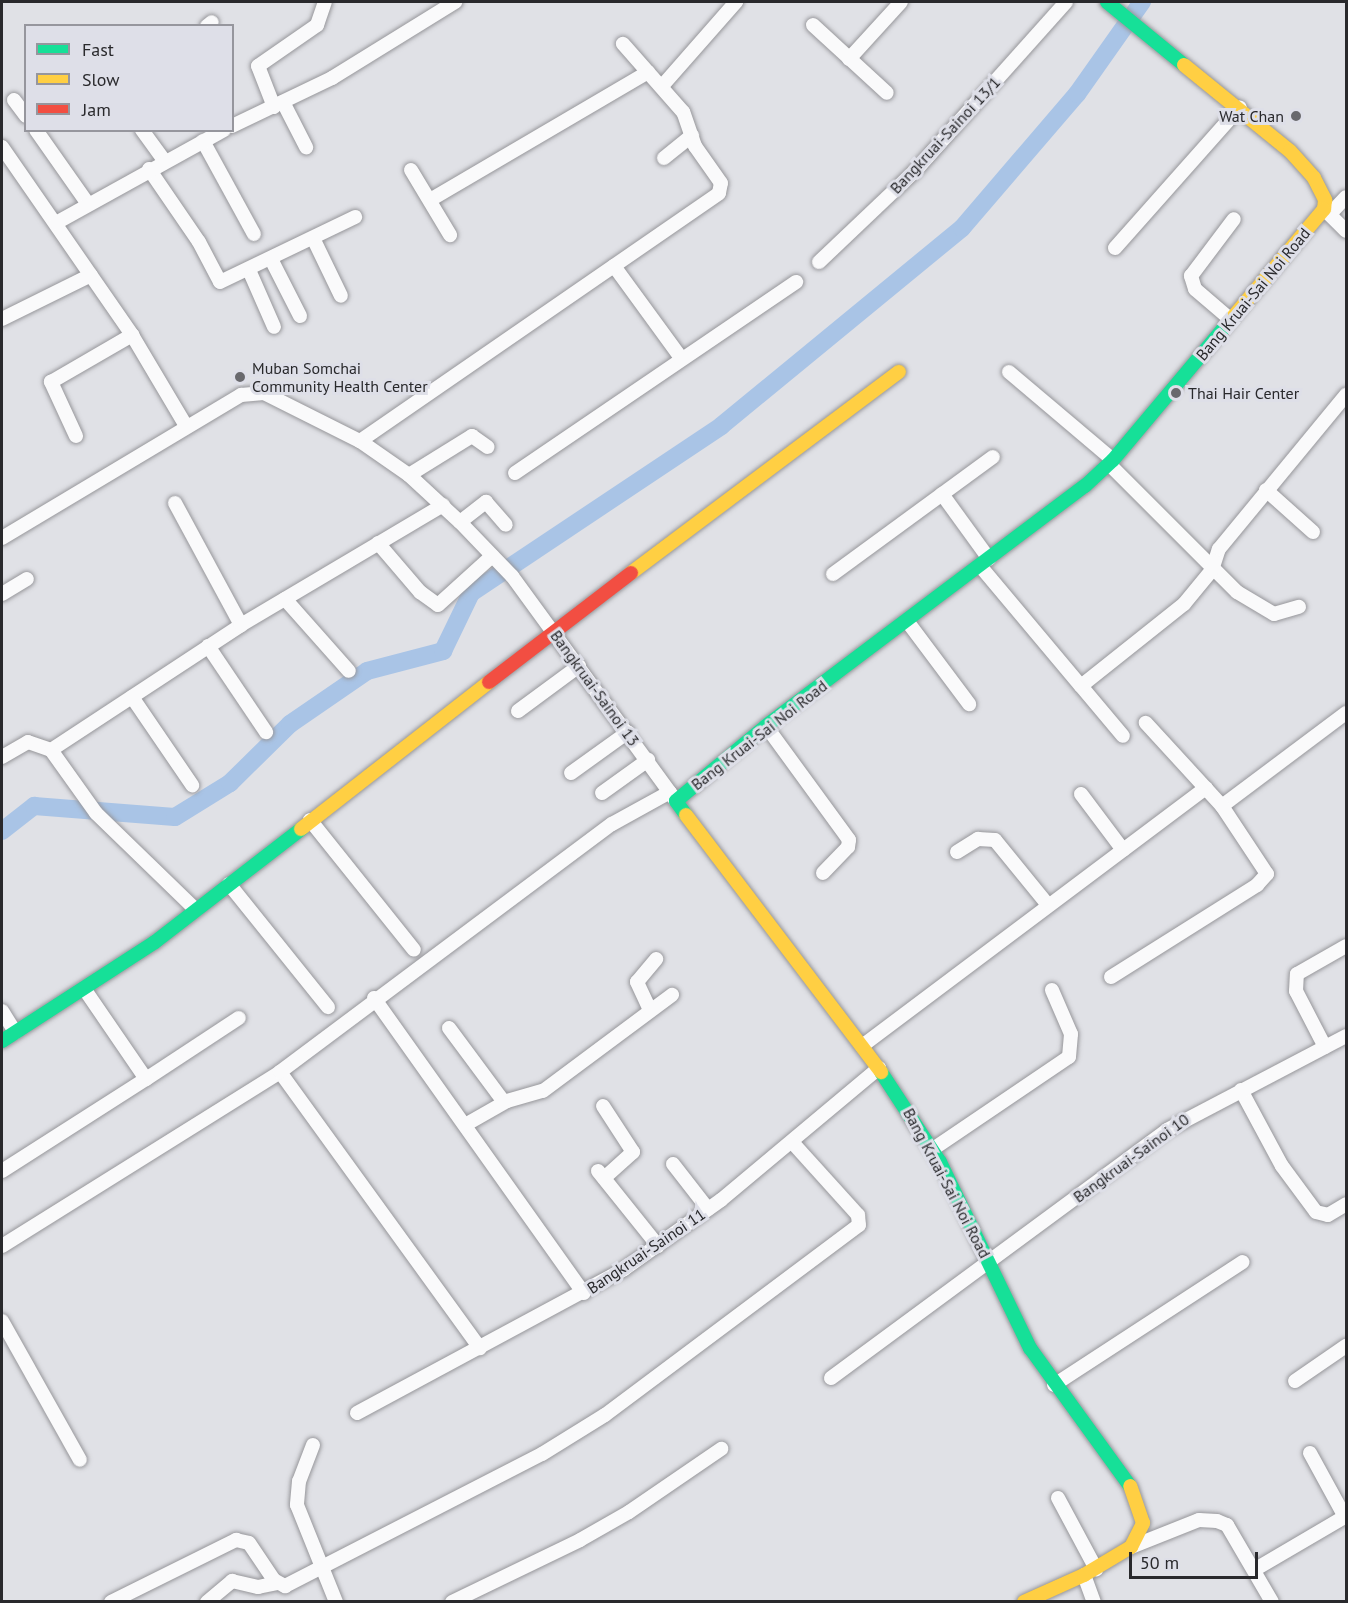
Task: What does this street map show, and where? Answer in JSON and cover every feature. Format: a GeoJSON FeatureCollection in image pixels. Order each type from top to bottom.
{"type":"FeatureCollection","features":[{"type":"Feature","properties":{"kind":"main road"},"geometry":{"type":"LineString","coordinates":[[1107,2],[1240,107],[1302,164],[1321,190],[1327,211]]}},
{"type":"Feature","properties":{"kind":"main road","name":"Bang Kruai-Sai Noi Road"},"geometry":{"type":"LineString","coordinates":[[1131,1548],[1143,1523],[1136,1494],[1054,1385],[1030,1348],[933,1149],[879,1068],[668,789],[766,726],[985,563],[1111,462],[1230,319],[1327,211]]}},
{"type":"Feature","properties":{"kind":"main road"},"geometry":{"type":"LineString","coordinates":[[2,1041],[85,990],[196,910],[554,631],[900,372]]}},
{"type":"Feature","properties":{"kind":"main road"},"geometry":{"type":"LineString","coordinates":[[1024,1602],[1090,1572],[1131,1548]]}},
{"type":"Feature","properties":{"kind":"street"},"geometry":{"type":"LineString","coordinates":[[306,147],[278,105],[258,66],[317,25],[326,2]]}},
{"type":"Feature","properties":{"kind":"street"},"geometry":{"type":"LineString","coordinates":[[234,125],[278,105],[386,46],[455,2]]}},
{"type":"Feature","properties":{"kind":"street"},"geometry":{"type":"LineString","coordinates":[[663,85],[736,2]]}},
{"type":"Feature","properties":{"kind":"street"},"geometry":{"type":"LineString","coordinates":[[849,58],[901,2]]}},
{"type":"Feature","properties":{"kind":"street","name":"Bangkruai-Sainoi 13/1"},"geometry":{"type":"LineString","coordinates":[[819,262],[914,172],[1066,2]]}},
{"type":"Feature","properties":{"kind":"street"},"geometry":{"type":"LineString","coordinates":[[813,25],[886,93]]}},
{"type":"Feature","properties":{"kind":"street"},"geometry":{"type":"LineString","coordinates":[[360,441],[719,193],[721,183],[701,155],[683,112],[663,85],[623,44]]}},
{"type":"Feature","properties":{"kind":"street"},"geometry":{"type":"LineString","coordinates":[[430,200],[648,72]]}},
{"type":"Feature","properties":{"kind":"street"},"geometry":{"type":"LineString","coordinates":[[14,100],[24,113]]}},
{"type":"Feature","properties":{"kind":"street"},"geometry":{"type":"LineString","coordinates":[[1115,248],[1240,107]]}},
{"type":"Feature","properties":{"kind":"street"},"geometry":{"type":"LineString","coordinates":[[37,132],[88,204]]}},
{"type":"Feature","properties":{"kind":"street"},"geometry":{"type":"LineString","coordinates":[[143,132],[164,160]]}},
{"type":"Feature","properties":{"kind":"street"},"geometry":{"type":"LineString","coordinates":[[56,223],[164,160],[220,132]]}},
{"type":"Feature","properties":{"kind":"street"},"geometry":{"type":"LineString","coordinates":[[663,158],[692,135]]}},
{"type":"Feature","properties":{"kind":"street"},"geometry":{"type":"LineString","coordinates":[[203,141],[254,234]]}},
{"type":"Feature","properties":{"kind":"street"},"geometry":{"type":"LineString","coordinates":[[2,147],[132,335],[186,426]]}},
{"type":"Feature","properties":{"kind":"street"},"geometry":{"type":"LineString","coordinates":[[149,169],[199,242],[218,281],[225,282],[355,217]]}},
{"type":"Feature","properties":{"kind":"street"},"geometry":{"type":"LineString","coordinates":[[411,170],[450,235]]}},
{"type":"Feature","properties":{"kind":"street"},"geometry":{"type":"LineString","coordinates":[[1347,197],[1327,211],[1347,231]]}},
{"type":"Feature","properties":{"kind":"street"},"geometry":{"type":"LineString","coordinates":[[1230,319],[1195,290],[1191,276],[1234,219]]}},
{"type":"Feature","properties":{"kind":"street"},"geometry":{"type":"LineString","coordinates":[[313,238],[341,296]]}},
{"type":"Feature","properties":{"kind":"street"},"geometry":{"type":"LineString","coordinates":[[271,259],[300,316]]}},
{"type":"Feature","properties":{"kind":"street"},"geometry":{"type":"LineString","coordinates":[[614,266],[681,358]]}},
{"type":"Feature","properties":{"kind":"street"},"geometry":{"type":"LineString","coordinates":[[249,270],[274,327]]}},
{"type":"Feature","properties":{"kind":"street"},"geometry":{"type":"LineString","coordinates":[[2,319],[91,275]]}},
{"type":"Feature","properties":{"kind":"street"},"geometry":{"type":"LineString","coordinates":[[514,473],[796,282]]}},
{"type":"Feature","properties":{"kind":"street"},"geometry":{"type":"LineString","coordinates":[[76,436],[51,382],[132,335]]}},
{"type":"Feature","properties":{"kind":"street"},"geometry":{"type":"LineString","coordinates":[[1009,372],[1111,462],[1212,570],[1265,611],[1284,613],[1299,607]]}},
{"type":"Feature","properties":{"kind":"street","name":"Bangkruai-Sainoi 13"},"geometry":{"type":"LineString","coordinates":[[2,538],[241,394],[264,393],[360,441],[409,475],[443,505],[512,576],[668,789]]}},
{"type":"Feature","properties":{"kind":"street"},"geometry":{"type":"LineString","coordinates":[[1081,686],[1184,604],[1212,570],[1220,549],[1266,490],[1347,395]]}},
{"type":"Feature","properties":{"kind":"street"},"geometry":{"type":"LineString","coordinates":[[409,475],[472,436],[488,447]]}},
{"type":"Feature","properties":{"kind":"street"},"geometry":{"type":"LineString","coordinates":[[833,574],[993,457]]}},
{"type":"Feature","properties":{"kind":"street"},"geometry":{"type":"LineString","coordinates":[[1266,490],[1313,532]]}},
{"type":"Feature","properties":{"kind":"street"},"geometry":{"type":"LineString","coordinates":[[942,494],[985,563],[1123,736]]}},
{"type":"Feature","properties":{"kind":"street"},"geometry":{"type":"LineString","coordinates":[[460,522],[486,502],[506,525]]}},
{"type":"Feature","properties":{"kind":"street"},"geometry":{"type":"LineString","coordinates":[[175,503],[241,625]]}},
{"type":"Feature","properties":{"kind":"street"},"geometry":{"type":"LineString","coordinates":[[51,750],[241,625],[443,505]]}},
{"type":"Feature","properties":{"kind":"street"},"geometry":{"type":"LineString","coordinates":[[378,543],[420,592],[438,605],[450,598],[495,560]]}},
{"type":"Feature","properties":{"kind":"street"},"geometry":{"type":"LineString","coordinates":[[2,594],[27,579]]}},
{"type":"Feature","properties":{"kind":"street"},"geometry":{"type":"LineString","coordinates":[[285,599],[349,671]]}},
{"type":"Feature","properties":{"kind":"street"},"geometry":{"type":"LineString","coordinates":[[907,621],[969,704]]}},
{"type":"Feature","properties":{"kind":"street"},"geometry":{"type":"LineString","coordinates":[[208,646],[266,732]]}},
{"type":"Feature","properties":{"kind":"street"},"geometry":{"type":"LineString","coordinates":[[518,711],[579,666]]}},
{"type":"Feature","properties":{"kind":"street"},"geometry":{"type":"LineString","coordinates":[[132,697],[192,785]]}},
{"type":"Feature","properties":{"kind":"street"},"geometry":{"type":"LineString","coordinates":[[1222,807],[1347,713]]}},
{"type":"Feature","properties":{"kind":"street"},"geometry":{"type":"LineString","coordinates":[[1112,977],[1266,879],[1265,868],[1222,807],[1146,723]]}},
{"type":"Feature","properties":{"kind":"street"},"geometry":{"type":"LineString","coordinates":[[766,726],[849,840],[848,847],[823,873]]}},
{"type":"Feature","properties":{"kind":"street"},"geometry":{"type":"LineString","coordinates":[[571,773],[628,732]]}},
{"type":"Feature","properties":{"kind":"street"},"geometry":{"type":"LineString","coordinates":[[2,757],[28,742],[51,750],[96,813],[196,910]]}},
{"type":"Feature","properties":{"kind":"street"},"geometry":{"type":"LineString","coordinates":[[602,793],[648,760]]}},
{"type":"Feature","properties":{"kind":"street"},"geometry":{"type":"LineString","coordinates":[[862,1046],[1206,788]]}},
{"type":"Feature","properties":{"kind":"street"},"geometry":{"type":"LineString","coordinates":[[2,1246],[280,1072],[374,998],[612,824],[668,789]]}},
{"type":"Feature","properties":{"kind":"street"},"geometry":{"type":"LineString","coordinates":[[1081,794],[1123,850]]}},
{"type":"Feature","properties":{"kind":"street"},"geometry":{"type":"LineString","coordinates":[[310,819],[414,950]]}},
{"type":"Feature","properties":{"kind":"street"},"geometry":{"type":"LineString","coordinates":[[957,852],[978,839],[995,840],[1048,905]]}},
{"type":"Feature","properties":{"kind":"street"},"geometry":{"type":"LineString","coordinates":[[230,884],[328,1007]]}},
{"type":"Feature","properties":{"kind":"street"},"geometry":{"type":"LineString","coordinates":[[1325,1047],[1296,991],[1297,974],[1347,946]]}},
{"type":"Feature","properties":{"kind":"street"},"geometry":{"type":"LineString","coordinates":[[650,1010],[637,982],[656,959]]}},
{"type":"Feature","properties":{"kind":"street"},"geometry":{"type":"LineString","coordinates":[[85,990],[146,1079]]}},
{"type":"Feature","properties":{"kind":"street"},"geometry":{"type":"LineString","coordinates":[[933,1149],[1069,1057],[1071,1034],[1053,990]]}},
{"type":"Feature","properties":{"kind":"street"},"geometry":{"type":"LineString","coordinates":[[465,1125],[504,1102],[543,1091],[672,994]]}},
{"type":"Feature","properties":{"kind":"street"},"geometry":{"type":"LineString","coordinates":[[374,998],[584,1293]]}},
{"type":"Feature","properties":{"kind":"street"},"geometry":{"type":"LineString","coordinates":[[2,1011],[15,1032]]}},
{"type":"Feature","properties":{"kind":"street"},"geometry":{"type":"LineString","coordinates":[[2,1171],[239,1018]]}},
{"type":"Feature","properties":{"kind":"street"},"geometry":{"type":"LineString","coordinates":[[449,1028],[504,1102]]}},
{"type":"Feature","properties":{"kind":"street","name":"Bangkruai-Sainoi 10"},"geometry":{"type":"LineString","coordinates":[[831,1378],[1167,1130],[1347,1036]]}},
{"type":"Feature","properties":{"kind":"street","name":"Bangkruai-Sainoi 11"},"geometry":{"type":"LineString","coordinates":[[357,1413],[584,1293],[658,1246],[792,1143],[879,1068]]}},
{"type":"Feature","properties":{"kind":"street"},"geometry":{"type":"LineString","coordinates":[[280,1072],[480,1348]]}},
{"type":"Feature","properties":{"kind":"street"},"geometry":{"type":"LineString","coordinates":[[1240,1090],[1282,1166],[1316,1212],[1328,1215],[1347,1204]]}},
{"type":"Feature","properties":{"kind":"street"},"geometry":{"type":"LineString","coordinates":[[603,1106],[633,1152],[601,1174],[658,1246]]}},
{"type":"Feature","properties":{"kind":"street"},"geometry":{"type":"LineString","coordinates":[[207,1602],[232,1581],[258,1587],[277,1583],[285,1586],[542,1454],[605,1415],[854,1231],[860,1220],[858,1215],[792,1143]]}},
{"type":"Feature","properties":{"kind":"street"},"geometry":{"type":"LineString","coordinates":[[673,1164],[708,1209]]}},
{"type":"Feature","properties":{"kind":"street"},"geometry":{"type":"LineString","coordinates":[[1054,1385],[1243,1262]]}},
{"type":"Feature","properties":{"kind":"street"},"geometry":{"type":"LineString","coordinates":[[2,1322],[80,1460]]}},
{"type":"Feature","properties":{"kind":"street"},"geometry":{"type":"LineString","coordinates":[[1295,1381],[1347,1346]]}},
{"type":"Feature","properties":{"kind":"street"},"geometry":{"type":"LineString","coordinates":[[314,1445],[299,1481],[297,1505],[320,1568],[336,1602]]}},
{"type":"Feature","properties":{"kind":"street"},"geometry":{"type":"LineString","coordinates":[[452,1602],[580,1540],[629,1512],[721,1449]]}},
{"type":"Feature","properties":{"kind":"street"},"geometry":{"type":"LineString","coordinates":[[1254,1570],[1346,1517],[1310,1453]]}},
{"type":"Feature","properties":{"kind":"street"},"geometry":{"type":"LineString","coordinates":[[1058,1498],[1090,1572],[1094,1602]]}},
{"type":"Feature","properties":{"kind":"street"},"geometry":{"type":"LineString","coordinates":[[1131,1548],[1200,1520],[1217,1521],[1227,1526],[1272,1602]]}},
{"type":"Feature","properties":{"kind":"street"},"geometry":{"type":"LineString","coordinates":[[111,1602],[236,1540],[249,1543],[277,1583]]}},
{"type":"Feature","properties":{"kind":"waterway"},"geometry":{"type":"LineString","coordinates":[[2,831],[34,806],[175,817],[230,783],[290,724],[367,671],[443,651],[471,593],[721,426],[962,228],[1077,94],[1142,2]]}},
{"type":"Feature","properties":{"kind":"traffic: fast"},"geometry":{"type":"LineString","coordinates":[[1107,2],[1184,65]]}},
{"type":"Feature","properties":{"kind":"traffic: fast"},"geometry":{"type":"LineString","coordinates":[[686,815],[676,801],[766,726],[1085,486],[1113,460],[1227,324]]}},
{"type":"Feature","properties":{"kind":"traffic: fast"},"geometry":{"type":"LineString","coordinates":[[2,1041],[155,942],[301,829]]}},
{"type":"Feature","properties":{"kind":"traffic: fast"},"geometry":{"type":"LineString","coordinates":[[881,1072],[940,1162],[1030,1348],[1130,1486]]}},
{"type":"Feature","properties":{"kind":"traffic: slow"},"geometry":{"type":"LineString","coordinates":[[1184,65],[1290,151],[1314,178],[1325,200],[1324,209],[1227,324]]}},
{"type":"Feature","properties":{"kind":"traffic: slow"},"geometry":{"type":"LineString","coordinates":[[631,573],[899,372]]}},
{"type":"Feature","properties":{"kind":"traffic: slow"},"geometry":{"type":"LineString","coordinates":[[301,829],[489,682]]}},
{"type":"Feature","properties":{"kind":"traffic: slow"},"geometry":{"type":"LineString","coordinates":[[686,815],[881,1072]]}},
{"type":"Feature","properties":{"kind":"traffic: slow"},"geometry":{"type":"LineString","coordinates":[[1024,1602],[1084,1575],[1131,1547],[1143,1523],[1130,1486]]}},
{"type":"Feature","properties":{"kind":"traffic: jam"},"geometry":{"type":"LineString","coordinates":[[489,682],[631,573]]}},
{"type":"Feature","properties":{"kind":"place","name":"Wat Chan"},"geometry":{"type":"Point","coordinates":[1296,116]}},
{"type":"Feature","properties":{"kind":"place","name":"Muban Somchai Community Health Center"},"geometry":{"type":"Point","coordinates":[240,377]}},
{"type":"Feature","properties":{"kind":"place","name":"Thai Hair Center"},"geometry":{"type":"Point","coordinates":[1176,393]}}]}
